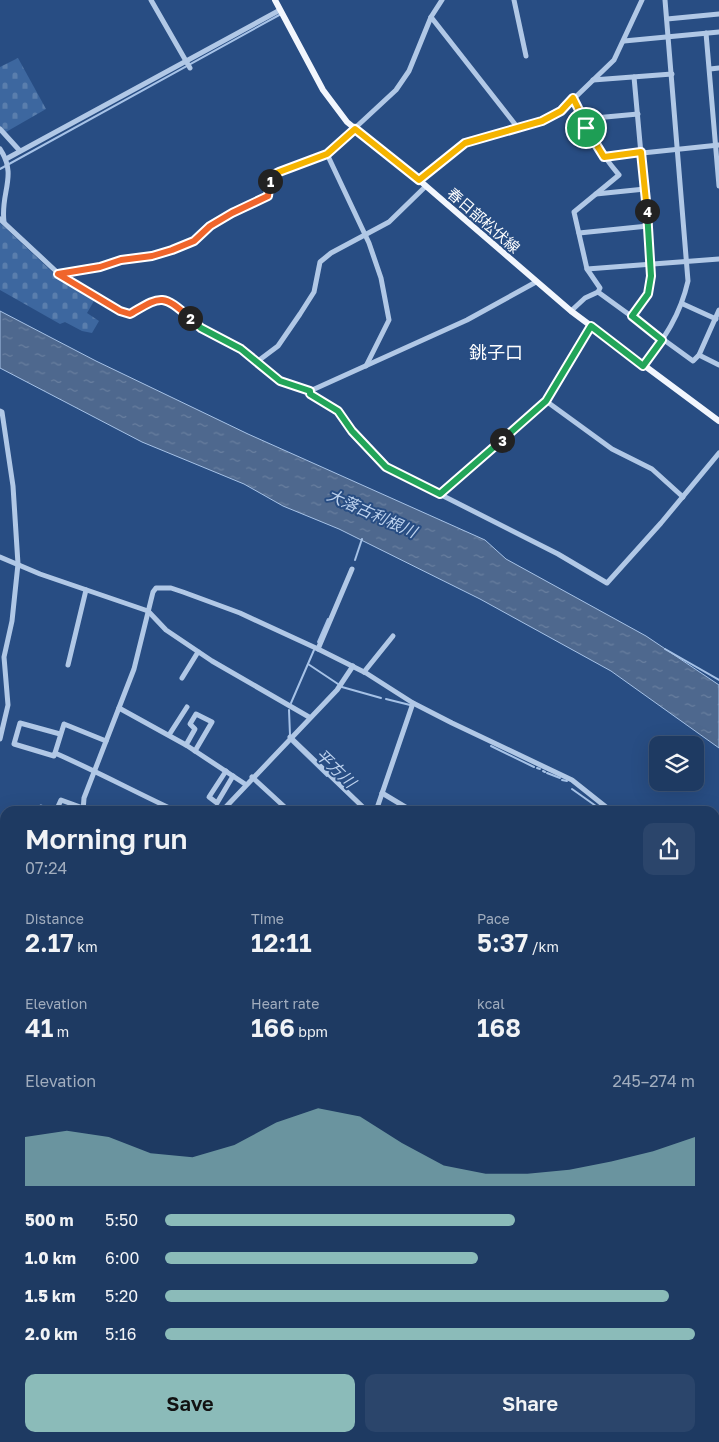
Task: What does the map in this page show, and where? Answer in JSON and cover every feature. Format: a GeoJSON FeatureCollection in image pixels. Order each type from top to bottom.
{"type":"FeatureCollection","features":[{"type":"Feature","properties":{"kind":"main road","name":"春日部松伏線"},"geometry":{"type":"LineString","coordinates":[[275,0],[328,99],[355,129],[419,180],[571,311],[719,421]]}},
{"type":"Feature","properties":{"kind":"street"},"geometry":{"type":"LineString","coordinates":[[151,0],[190,68]]}},
{"type":"Feature","properties":{"kind":"street"},"geometry":{"type":"LineString","coordinates":[[58,274],[100,267],[121,260],[152,256],[194,241],[210,226],[268,196],[271,176],[302,162],[327,154],[404,82],[430,17],[442,0]]}},
{"type":"Feature","properties":{"kind":"street"},"geometry":{"type":"LineString","coordinates":[[514,0],[526,56]]}},
{"type":"Feature","properties":{"kind":"street"},"geometry":{"type":"LineString","coordinates":[[419,180],[465,143],[518,128],[561,111],[614,60],[624,41],[629,24],[642,0]]}},
{"type":"Feature","properties":{"kind":"street"},"geometry":{"type":"LineString","coordinates":[[643,366],[662,340],[683,304],[688,281],[688,261],[666,0]]}},
{"type":"Feature","properties":{"kind":"street"},"geometry":{"type":"LineString","coordinates":[[6,160],[280,10]]}},
{"type":"Feature","properties":{"kind":"street"},"geometry":{"type":"LineString","coordinates":[[667,19],[719,14]]}},
{"type":"Feature","properties":{"kind":"street"},"geometry":{"type":"LineString","coordinates":[[430,17],[518,128]]}},
{"type":"Feature","properties":{"kind":"street"},"geometry":{"type":"LineString","coordinates":[[624,41],[719,32]]}},
{"type":"Feature","properties":{"kind":"street"},"geometry":{"type":"LineString","coordinates":[[706,34],[717,145],[719,186]]}},
{"type":"Feature","properties":{"kind":"street"},"geometry":{"type":"LineString","coordinates":[[710,69],[719,68]]}},
{"type":"Feature","properties":{"kind":"street"},"geometry":{"type":"LineString","coordinates":[[593,80],[672,74]]}},
{"type":"Feature","properties":{"kind":"street"},"geometry":{"type":"LineString","coordinates":[[632,316],[648,294],[651,264],[634,77]]}},
{"type":"Feature","properties":{"kind":"street"},"geometry":{"type":"LineString","coordinates":[[573,98],[584,119],[586,128],[604,157],[619,175],[574,212],[587,269],[600,288],[598,292]]}},
{"type":"Feature","properties":{"kind":"street"},"geometry":{"type":"LineString","coordinates":[[712,108],[719,107]]}},
{"type":"Feature","properties":{"kind":"street"},"geometry":{"type":"LineString","coordinates":[[584,119],[638,114]]}},
{"type":"Feature","properties":{"kind":"street"},"geometry":{"type":"LineString","coordinates":[[0,129],[20,151]]}},
{"type":"Feature","properties":{"kind":"street"},"geometry":{"type":"LineString","coordinates":[[604,157],[717,145]]}},
{"type":"Feature","properties":{"kind":"street"},"geometry":{"type":"LineString","coordinates":[[0,149],[6,160],[10,175],[2,207],[2,220],[58,274],[120,311],[130,314],[153,301],[171,301],[201,328],[241,349],[258,361],[280,381],[310,391],[492,308],[536,282]]}},
{"type":"Feature","properties":{"kind":"street"},"geometry":{"type":"LineString","coordinates":[[327,154],[344,195],[366,236],[381,278],[389,320],[366,367]]}},
{"type":"Feature","properties":{"kind":"street"},"geometry":{"type":"LineString","coordinates":[[258,361],[278,346],[314,292],[320,262],[331,253],[366,236],[389,222],[426,186]]}},
{"type":"Feature","properties":{"kind":"street"},"geometry":{"type":"LineString","coordinates":[[595,194],[645,189]]}},
{"type":"Feature","properties":{"kind":"street"},"geometry":{"type":"LineString","coordinates":[[579,233],[648,226]]}},
{"type":"Feature","properties":{"kind":"street"},"geometry":{"type":"LineString","coordinates":[[587,269],[719,258]]}},
{"type":"Feature","properties":{"kind":"street"},"geometry":{"type":"LineString","coordinates":[[598,292],[662,340],[694,361],[699,355],[719,310]]}},
{"type":"Feature","properties":{"kind":"street"},"geometry":{"type":"LineString","coordinates":[[571,311],[585,298],[598,292]]}},
{"type":"Feature","properties":{"kind":"street"},"geometry":{"type":"LineString","coordinates":[[683,304],[716,319]]}},
{"type":"Feature","properties":{"kind":"street"},"geometry":{"type":"LineString","coordinates":[[440,494],[546,401],[591,326]]}},
{"type":"Feature","properties":{"kind":"street"},"geometry":{"type":"LineString","coordinates":[[699,355],[719,365]]}},
{"type":"Feature","properties":{"kind":"street"},"geometry":{"type":"LineString","coordinates":[[310,391],[310,394],[338,411],[352,431],[386,467],[558,554],[607,583],[719,453]]}},
{"type":"Feature","properties":{"kind":"street"},"geometry":{"type":"LineString","coordinates":[[546,401],[612,449],[652,470],[683,497]]}},
{"type":"Feature","properties":{"kind":"street"},"geometry":{"type":"LineString","coordinates":[[0,411],[2,412],[12,486],[18,564],[12,621],[4,657],[8,705],[0,739]]}},
{"type":"Feature","properties":{"kind":"street"},"geometry":{"type":"LineString","coordinates":[[0,557],[86,590],[148,611],[166,630],[198,652],[309,717]]}},
{"type":"Feature","properties":{"kind":"street"},"geometry":{"type":"LineString","coordinates":[[318,649],[352,570]]}},
{"type":"Feature","properties":{"kind":"street"},"geometry":{"type":"LineString","coordinates":[[84,806],[95,770],[140,649],[148,611],[156,588],[171,588],[240,613],[353,666],[413,703],[572,780],[605,806]]}},
{"type":"Feature","properties":{"kind":"street"},"geometry":{"type":"LineString","coordinates":[[68,665],[86,590]]}},
{"type":"Feature","properties":{"kind":"street"},"geometry":{"type":"LineString","coordinates":[[364,672],[393,636]]}},
{"type":"Feature","properties":{"kind":"street"},"geometry":{"type":"LineString","coordinates":[[182,678],[198,652]]}},
{"type":"Feature","properties":{"kind":"street"},"geometry":{"type":"LineString","coordinates":[[226,806],[245,784],[337,690],[353,666]]}},
{"type":"Feature","properties":{"kind":"street"},"geometry":{"type":"LineString","coordinates":[[378,806],[413,703]]}},
{"type":"Feature","properties":{"kind":"street"},"geometry":{"type":"LineString","coordinates":[[169,735],[187,707]]}},
{"type":"Feature","properties":{"kind":"street"},"geometry":{"type":"LineString","coordinates":[[119,708],[186,745],[245,784]]}},
{"type":"Feature","properties":{"kind":"street"},"geometry":{"type":"LineString","coordinates":[[186,745],[195,729],[190,724],[196,714],[212,722],[195,751]]}},
{"type":"Feature","properties":{"kind":"street"},"geometry":{"type":"LineString","coordinates":[[60,734],[20,723],[14,744],[54,756],[64,724],[106,741]]}},
{"type":"Feature","properties":{"kind":"street"},"geometry":{"type":"LineString","coordinates":[[290,737],[362,806]]}},
{"type":"Feature","properties":{"kind":"street"},"geometry":{"type":"LineString","coordinates":[[55,753],[95,770],[129,790],[165,806]]}},
{"type":"Feature","properties":{"kind":"street"},"geometry":{"type":"LineString","coordinates":[[226,771],[209,797],[217,803],[233,776]]}},
{"type":"Feature","properties":{"kind":"street"},"geometry":{"type":"LineString","coordinates":[[252,777],[284,806]]}},
{"type":"Feature","properties":{"kind":"street"},"geometry":{"type":"LineString","coordinates":[[382,793],[404,806]]}},
{"type":"Feature","properties":{"kind":"street"},"geometry":{"type":"LineString","coordinates":[[58,806],[61,800],[74,806]]}},
{"type":"Feature","properties":{"kind":"green space"},"geometry":{"type":"Polygon","coordinates":[[[18,58],[46,109],[6,132],[0,126],[0,67],[18,58]]]}},
{"type":"Feature","properties":{"kind":"green space"},"geometry":{"type":"Polygon","coordinates":[[[0,223],[62,281],[94,301],[87,313],[99,321],[92,333],[82,331],[65,322],[60,324],[0,290],[0,223]]]}},
{"type":"Feature","properties":{"kind":"water","name":"大落古利根川"},"geometry":{"type":"Polygon","coordinates":[[[0,311],[96,361],[248,434],[485,540],[506,559],[646,636],[719,685],[719,748],[611,671],[480,599],[339,529],[283,506],[244,484],[142,442],[0,368],[0,311]]]}},
{"type":"Feature","properties":{"kind":"waterway"},"geometry":{"type":"LineString","coordinates":[[0,169],[281,14]]}},
{"type":"Feature","properties":{"kind":"waterway"},"geometry":{"type":"LineString","coordinates":[[355,560],[362,539]]}},
{"type":"Feature","properties":{"kind":"waterway","name":"平方川"},"geometry":{"type":"LineString","coordinates":[[318,642],[328,619]]}},
{"type":"Feature","properties":{"kind":"waterway"},"geometry":{"type":"LineString","coordinates":[[665,649],[719,680]]}},
{"type":"Feature","properties":{"kind":"waterway","name":"平方川"},"geometry":{"type":"LineString","coordinates":[[291,703],[314,650]]}},
{"type":"Feature","properties":{"kind":"waterway","name":"平方川"},"geometry":{"type":"LineString","coordinates":[[308,664],[338,684]]}},
{"type":"Feature","properties":{"kind":"waterway","name":"平方川"},"geometry":{"type":"LineString","coordinates":[[342,687],[381,698]]}},
{"type":"Feature","properties":{"kind":"waterway","name":"平方川"},"geometry":{"type":"LineString","coordinates":[[386,699],[410,705]]}},
{"type":"Feature","properties":{"kind":"waterway","name":"平方川"},"geometry":{"type":"LineString","coordinates":[[289,710],[290,735]]}},
{"type":"Feature","properties":{"kind":"waterway","name":"平方川"},"geometry":{"type":"LineString","coordinates":[[292,742],[327,776]]}},
{"type":"Feature","properties":{"kind":"waterway","name":"平方川"},"geometry":{"type":"LineString","coordinates":[[491,746],[534,767]]}},
{"type":"Feature","properties":{"kind":"waterway","name":"平方川"},"geometry":{"type":"LineString","coordinates":[[547,773],[560,778]]}},
{"type":"Feature","properties":{"kind":"waterway","name":"平方川"},"geometry":{"type":"LineString","coordinates":[[562,780],[567,781]]}},
{"type":"Feature","properties":{"kind":"waterway","name":"平方川"},"geometry":{"type":"LineString","coordinates":[[572,789],[596,806]]}},
{"type":"Feature","properties":{"kind":"district","name":"銚子口"},"geometry":{"type":"Point","coordinates":[496,352]}},
{"type":"Feature","properties":{"kind":"route"},"geometry":{"type":"LineString","coordinates":[[573,98],[586,128],[604,157],[641,152],[651,276],[648,294],[632,316],[662,340],[643,366],[591,326],[556,380],[546,401],[440,494],[386,467],[352,431],[338,411],[310,394],[310,391],[280,381],[258,361],[241,349],[201,328],[171,301],[162,299],[153,301],[130,314],[120,311],[58,274],[100,267],[121,260],[152,256],[194,241],[210,226],[268,196],[271,176],[302,162],[327,154],[355,129],[419,180],[465,143],[542,121],[561,111],[573,98]]}}]}
